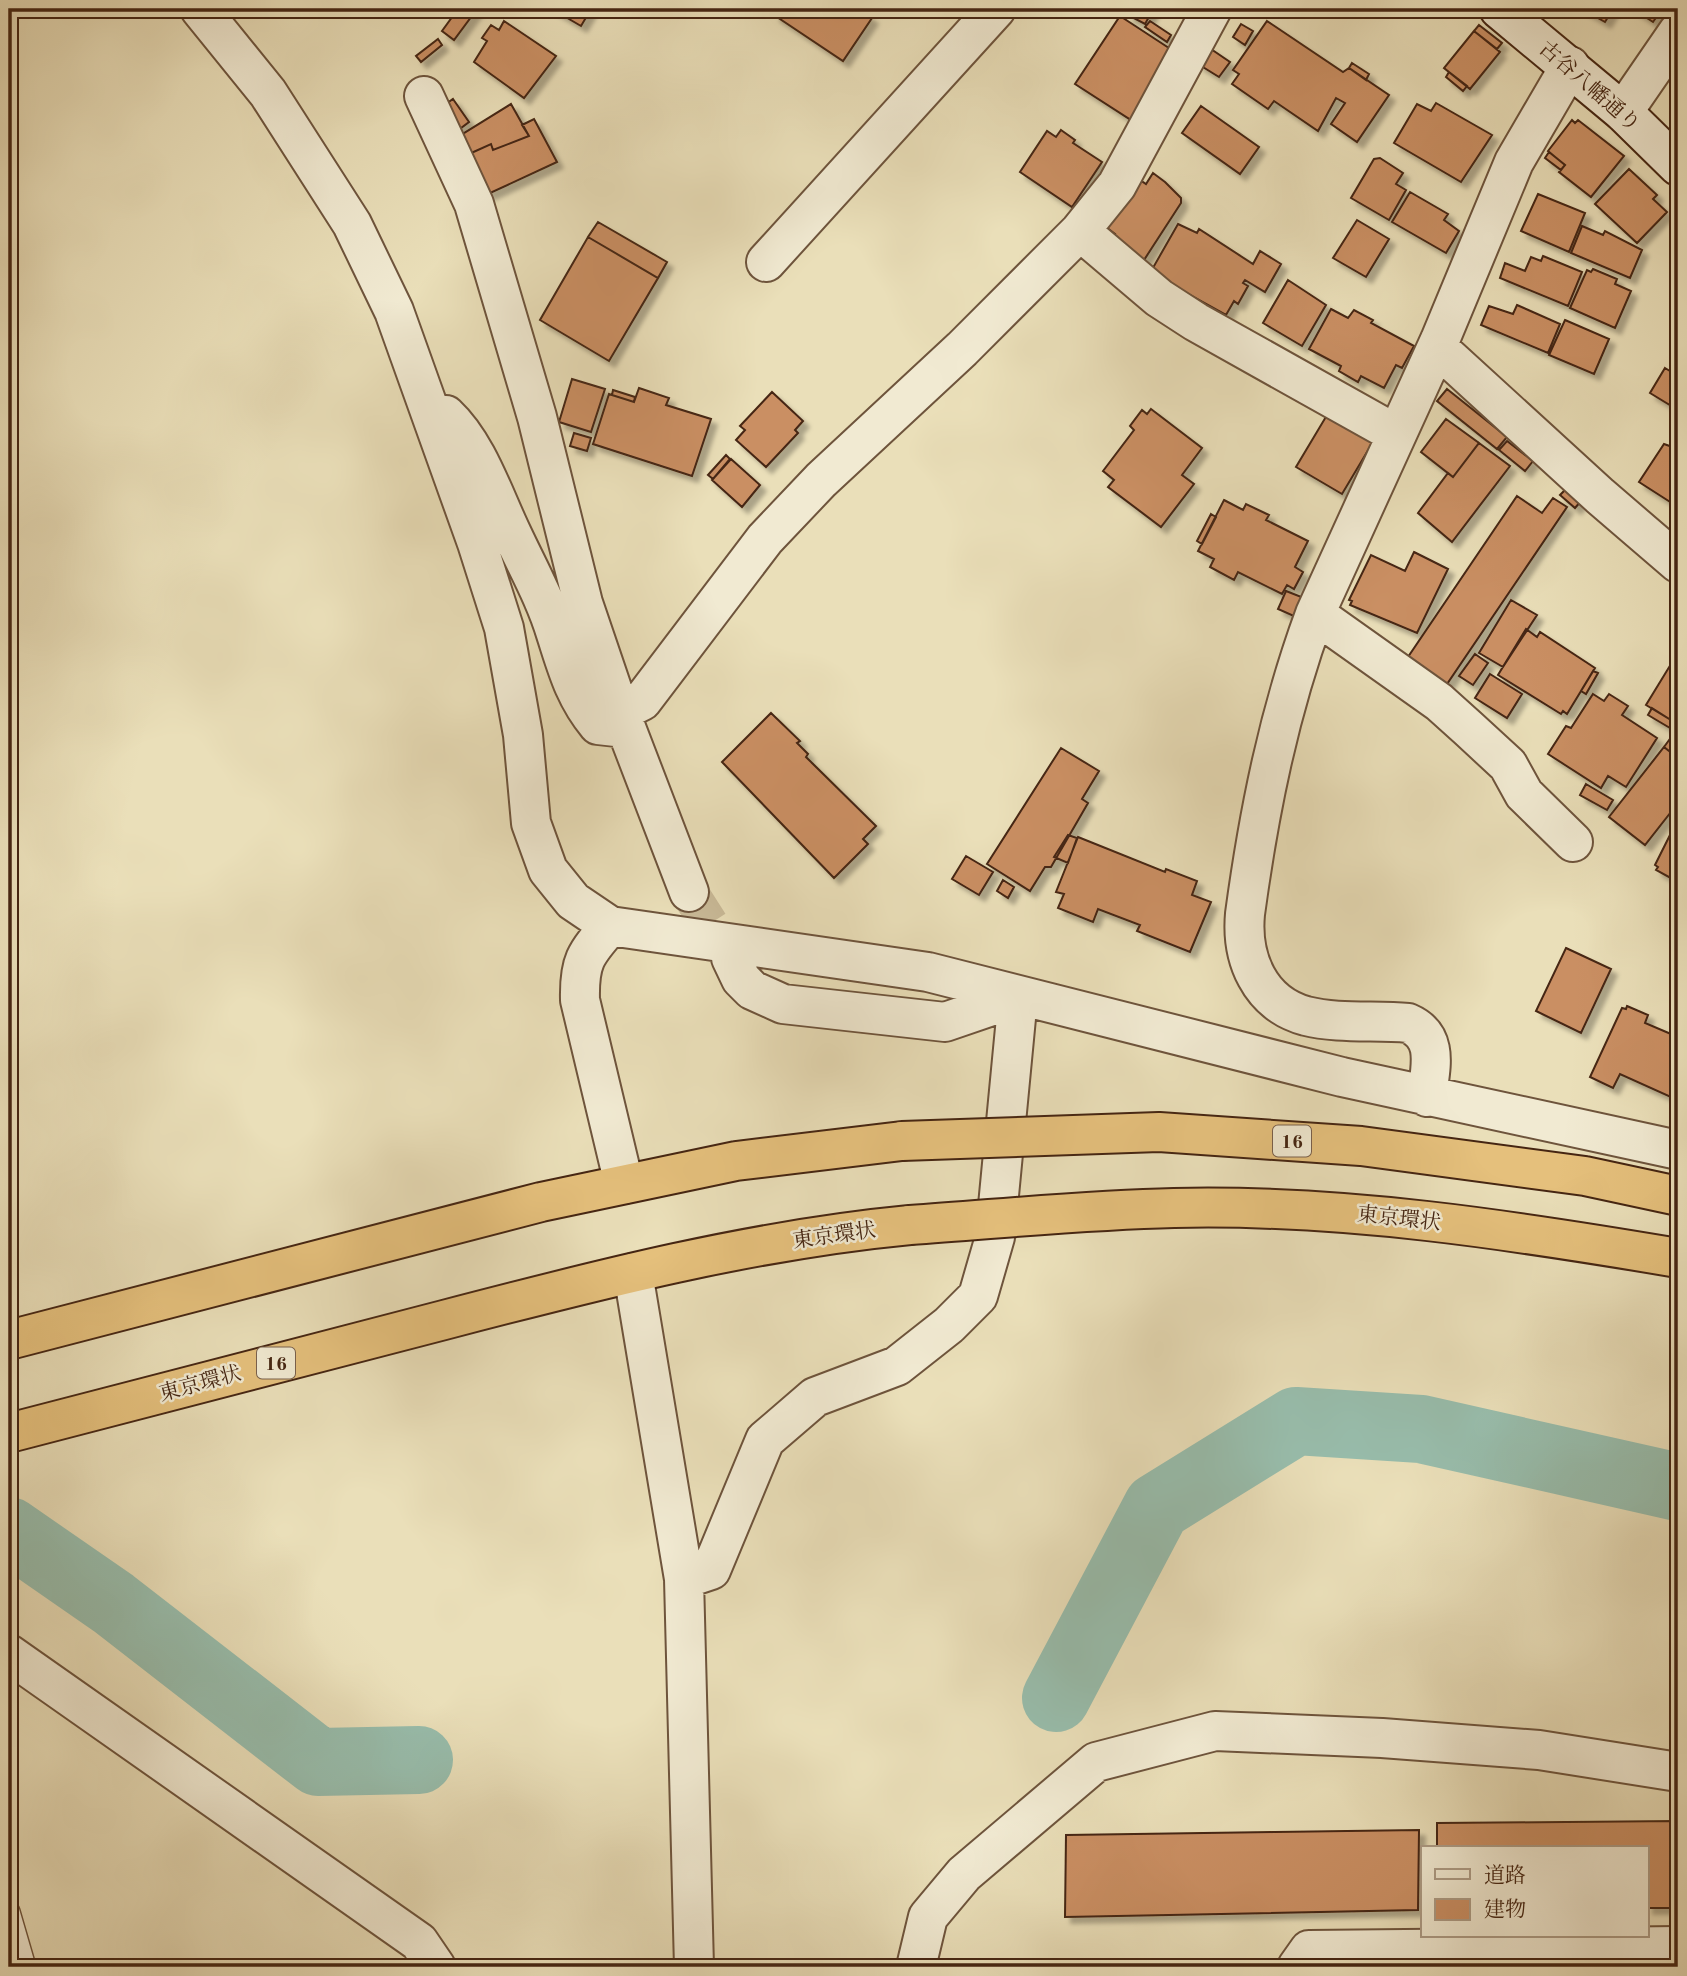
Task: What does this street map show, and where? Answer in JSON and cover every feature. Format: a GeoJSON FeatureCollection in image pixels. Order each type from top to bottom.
{"type":"FeatureCollection","features":[{"type":"Feature","properties":{"kind":"highway","name":"16"},"geometry":{"type":"LineString","coordinates":[[9,1340],[541,1202],[736,1161],[902,1141],[1158,1132],[1347,1145],[1585,1176],[1678,1196]]}},
{"type":"Feature","properties":{"kind":"highway","name":"東京環状"},"geometry":{"type":"LineString","coordinates":[[9,1433],[544,1294],[762,1245],[844,1231],[1174,1208],[1356,1213],[1544,1235],[1678,1258]]}},
{"type":"Feature","properties":{"kind":"street"},"geometry":{"type":"LineString","coordinates":[[200,9],[268,93],[352,224],[394,311],[503,628],[523,735],[531,822],[548,870],[573,901],[610,926],[928,972],[1018,998],[1427,1097],[1678,1149]]}},
{"type":"Feature","properties":{"kind":"street"},"geometry":{"type":"LineString","coordinates":[[766,262],[996,9]]}},
{"type":"Feature","properties":{"kind":"street"},"geometry":{"type":"LineString","coordinates":[[424,394],[456,425],[479,463],[547,608],[563,663],[582,705],[598,724],[623,720],[642,701],[765,539],[821,480],[962,349],[1080,231],[1117,185],[1212,9]]}},
{"type":"Feature","properties":{"kind":"street","name":"古谷八幡通り"},"geometry":{"type":"LineString","coordinates":[[1499,9],[1623,112],[1678,166]]}},
{"type":"Feature","properties":{"kind":"street"},"geometry":{"type":"LineString","coordinates":[[1623,112],[1678,33]]}},
{"type":"Feature","properties":{"kind":"street"},"geometry":{"type":"LineString","coordinates":[[1427,1097],[1431,1047],[1420,1028],[1408,1023],[1320,1018],[1289,1009],[1264,989],[1245,952],[1245,914],[1262,797],[1283,709],[1315,614],[1437,347],[1514,162],[1570,66]]}},
{"type":"Feature","properties":{"kind":"street"},"geometry":{"type":"LineString","coordinates":[[424,96],[474,204],[537,417],[583,603],[623,720],[689,892]]}},
{"type":"Feature","properties":{"kind":"street"},"geometry":{"type":"LineString","coordinates":[[1080,231],[1159,298],[1187,316],[1396,434]]}},
{"type":"Feature","properties":{"kind":"street"},"geometry":{"type":"LineString","coordinates":[[1437,347],[1600,496],[1678,563]]}},
{"type":"Feature","properties":{"kind":"street"},"geometry":{"type":"LineString","coordinates":[[1315,614],[1438,702],[1469,729],[1508,765],[1524,794],[1573,842]]}},
{"type":"Feature","properties":{"kind":"street"},"geometry":{"type":"LineString","coordinates":[[610,926],[583,959],[579,970],[580,1000],[624,1184]]}},
{"type":"Feature","properties":{"kind":"street"},"geometry":{"type":"LineString","coordinates":[[731,958],[741,979],[752,990],[783,1004],[945,1022],[1018,998]]}},
{"type":"Feature","properties":{"kind":"street"},"geometry":{"type":"LineString","coordinates":[[684,1579],[712,1570],[765,1440],[815,1397],[897,1366],[949,1325],[978,1296],[995,1237],[1018,998]]}},
{"type":"Feature","properties":{"kind":"street"},"geometry":{"type":"LineString","coordinates":[[634,1273],[684,1579],[694,1967]]}},
{"type":"Feature","properties":{"kind":"street"},"geometry":{"type":"LineString","coordinates":[[9,1654],[419,1942],[436,1967]]}},
{"type":"Feature","properties":{"kind":"street"},"geometry":{"type":"LineString","coordinates":[[916,1967],[928,1917],[964,1874],[1096,1762],[1215,1731],[1382,1738],[1539,1750],[1678,1772]]}},
{"type":"Feature","properties":{"kind":"street"},"geometry":{"type":"LineString","coordinates":[[1297,1967],[1309,1950],[1678,1946]]}},
{"type":"Feature","properties":{"kind":"lane"},"geometry":{"type":"LineString","coordinates":[[9,1912],[13,1947],[25,1967]]}},
{"type":"Feature","properties":{"kind":"building"},"geometry":{"type":"Polygon","coordinates":[[[458,9],[477,9],[454,40],[442,31],[458,9]]]}},
{"type":"Feature","properties":{"kind":"building"},"geometry":{"type":"Polygon","coordinates":[[[552,9],[591,9],[581,26],[552,9]]]}},
{"type":"Feature","properties":{"kind":"building"},"geometry":{"type":"Polygon","coordinates":[[[778,9],[859,9],[872,18],[843,61],[774,15],[778,9]]]}},
{"type":"Feature","properties":{"kind":"building"},"geometry":{"type":"Polygon","coordinates":[[[1131,9],[1153,10],[1145,24],[1128,15],[1131,9]]]}},
{"type":"Feature","properties":{"kind":"building"},"geometry":{"type":"Polygon","coordinates":[[[1582,9],[1613,9],[1605,22],[1582,9]]]}},
{"type":"Feature","properties":{"kind":"building"},"geometry":{"type":"Polygon","coordinates":[[[1633,9],[1662,9],[1653,22],[1633,9]]]}},
{"type":"Feature","properties":{"kind":"building"},"geometry":{"type":"Polygon","coordinates":[[[1120,16],[1175,52],[1131,120],[1075,84],[1120,16]]]}},
{"type":"Feature","properties":{"kind":"building"},"geometry":{"type":"Polygon","coordinates":[[[504,21],[556,56],[524,98],[474,62],[487,41],[482,38],[491,25],[499,30],[504,21]]]}},
{"type":"Feature","properties":{"kind":"building"},"geometry":{"type":"Polygon","coordinates":[[[1150,21],[1171,35],[1167,42],[1145,27],[1150,21]]]}},
{"type":"Feature","properties":{"kind":"building"},"geometry":{"type":"Polygon","coordinates":[[[1267,21],[1343,72],[1349,68],[1389,95],[1357,142],[1331,124],[1345,103],[1336,98],[1318,131],[1274,101],[1268,109],[1232,84],[1239,74],[1233,70],[1267,21]]]}},
{"type":"Feature","properties":{"kind":"building"},"geometry":{"type":"Polygon","coordinates":[[[1241,24],[1253,31],[1245,45],[1233,37],[1241,24]]]}},
{"type":"Feature","properties":{"kind":"building"},"geometry":{"type":"Polygon","coordinates":[[[1479,25],[1502,43],[1497,49],[1474,31],[1479,25]]]}},
{"type":"Feature","properties":{"kind":"building"},"geometry":{"type":"Polygon","coordinates":[[[1474,31],[1500,52],[1470,89],[1444,68],[1474,31]]]}},
{"type":"Feature","properties":{"kind":"building"},"geometry":{"type":"Polygon","coordinates":[[[438,39],[442,45],[421,62],[416,56],[438,39]]]}},
{"type":"Feature","properties":{"kind":"building"},"geometry":{"type":"Polygon","coordinates":[[[1208,47],[1230,62],[1219,77],[1198,64],[1208,47]]]}},
{"type":"Feature","properties":{"kind":"building"},"geometry":{"type":"Polygon","coordinates":[[[1352,63],[1369,74],[1366,80],[1349,68],[1352,63]]]}},
{"type":"Feature","properties":{"kind":"building"},"geometry":{"type":"Polygon","coordinates":[[[1449,72],[1467,86],[1463,91],[1446,77],[1449,72]]]}},
{"type":"Feature","properties":{"kind":"building"},"geometry":{"type":"Polygon","coordinates":[[[453,99],[469,122],[453,134],[436,111],[453,99]]]}},
{"type":"Feature","properties":{"kind":"building"},"geometry":{"type":"Polygon","coordinates":[[[1436,103],[1492,135],[1461,182],[1394,143],[1417,104],[1431,111],[1436,103]]]}},
{"type":"Feature","properties":{"kind":"building"},"geometry":{"type":"Polygon","coordinates":[[[511,104],[529,136],[493,150],[491,144],[469,154],[453,140],[511,104]]]}},
{"type":"Feature","properties":{"kind":"building"},"geometry":{"type":"Polygon","coordinates":[[[1201,106],[1259,147],[1240,174],[1182,133],[1201,106]]]}},
{"type":"Feature","properties":{"kind":"building"},"geometry":{"type":"Polygon","coordinates":[[[534,119],[557,162],[488,194],[469,154],[491,144],[493,150],[529,136],[522,125],[534,119]]]}},
{"type":"Feature","properties":{"kind":"building"},"geometry":{"type":"Polygon","coordinates":[[[1572,120],[1575,123],[1578,120],[1624,156],[1591,197],[1559,172],[1565,165],[1548,151],[1572,120]]]}},
{"type":"Feature","properties":{"kind":"building"},"geometry":{"type":"Polygon","coordinates":[[[1061,130],[1075,140],[1073,143],[1102,162],[1072,207],[1020,172],[1047,131],[1056,137],[1061,130]]]}},
{"type":"Feature","properties":{"kind":"building"},"geometry":{"type":"Polygon","coordinates":[[[1549,152],[1565,165],[1561,170],[1545,158],[1549,152]]]}},
{"type":"Feature","properties":{"kind":"building"},"geometry":{"type":"Polygon","coordinates":[[[1380,158],[1403,173],[1396,184],[1406,190],[1389,220],[1351,198],[1374,159],[1380,158]]]}},
{"type":"Feature","properties":{"kind":"building"},"geometry":{"type":"Polygon","coordinates":[[[1629,169],[1657,195],[1653,199],[1667,212],[1637,243],[1595,204],[1629,169]]]}},
{"type":"Feature","properties":{"kind":"building"},"geometry":{"type":"Polygon","coordinates":[[[1153,173],[1181,198],[1181,203],[1144,260],[1112,239],[1115,234],[1106,227],[1137,178],[1146,184],[1153,173]]]}},
{"type":"Feature","properties":{"kind":"building"},"geometry":{"type":"Polygon","coordinates":[[[1410,192],[1448,214],[1444,220],[1459,231],[1446,253],[1392,222],[1410,192]]]}},
{"type":"Feature","properties":{"kind":"building"},"geometry":{"type":"Polygon","coordinates":[[[1538,194],[1585,213],[1569,252],[1521,231],[1538,194]]]}},
{"type":"Feature","properties":{"kind":"building"},"geometry":{"type":"Polygon","coordinates":[[[1357,220],[1389,239],[1366,277],[1333,258],[1357,220]]]}},
{"type":"Feature","properties":{"kind":"building"},"geometry":{"type":"Polygon","coordinates":[[[598,222],[667,262],[658,278],[588,237],[598,222]]]}},
{"type":"Feature","properties":{"kind":"building"},"geometry":{"type":"Polygon","coordinates":[[[1178,224],[1197,233],[1199,229],[1253,264],[1260,251],[1281,264],[1265,292],[1245,280],[1243,283],[1248,286],[1238,304],[1234,301],[1226,315],[1150,273],[1178,224]]]}},
{"type":"Feature","properties":{"kind":"building"},"geometry":{"type":"Polygon","coordinates":[[[1582,226],[1603,235],[1605,231],[1642,250],[1630,278],[1571,253],[1582,226]]]}},
{"type":"Feature","properties":{"kind":"building"},"geometry":{"type":"Polygon","coordinates":[[[588,237],[658,278],[609,361],[540,320],[588,237]]]}},
{"type":"Feature","properties":{"kind":"building"},"geometry":{"type":"Polygon","coordinates":[[[1543,256],[1582,272],[1568,306],[1500,278],[1505,263],[1525,271],[1531,257],[1541,261],[1543,256]]]}},
{"type":"Feature","properties":{"kind":"building"},"geometry":{"type":"Polygon","coordinates":[[[1593,269],[1617,279],[1615,284],[1631,291],[1615,328],[1570,308],[1587,270],[1591,272],[1593,269]]]}},
{"type":"Feature","properties":{"kind":"building"},"geometry":{"type":"Polygon","coordinates":[[[1288,280],[1326,305],[1302,346],[1263,323],[1288,280]]]}},
{"type":"Feature","properties":{"kind":"building"},"geometry":{"type":"Polygon","coordinates":[[[1517,305],[1560,324],[1548,353],[1481,325],[1489,306],[1513,314],[1517,305]]]}},
{"type":"Feature","properties":{"kind":"building"},"geometry":{"type":"Polygon","coordinates":[[[1331,309],[1348,318],[1354,310],[1373,320],[1371,323],[1414,346],[1402,368],[1396,365],[1384,388],[1361,376],[1358,382],[1339,371],[1341,366],[1309,349],[1331,309]]]}},
{"type":"Feature","properties":{"kind":"building"},"geometry":{"type":"Polygon","coordinates":[[[1565,320],[1609,339],[1594,374],[1549,355],[1565,320]]]}},
{"type":"Feature","properties":{"kind":"building"},"geometry":{"type":"Polygon","coordinates":[[[1665,368],[1678,376],[1678,410],[1650,393],[1665,368]]]}},
{"type":"Feature","properties":{"kind":"building"},"geometry":{"type":"Polygon","coordinates":[[[572,379],[605,389],[591,432],[559,422],[572,379]]]}},
{"type":"Feature","properties":{"kind":"building"},"geometry":{"type":"Polygon","coordinates":[[[639,388],[669,398],[666,405],[711,419],[692,476],[593,444],[609,394],[634,402],[639,388]]]}},
{"type":"Feature","properties":{"kind":"building"},"geometry":{"type":"Polygon","coordinates":[[[1447,389],[1507,437],[1497,449],[1437,401],[1447,389]]]}},
{"type":"Feature","properties":{"kind":"building"},"geometry":{"type":"Polygon","coordinates":[[[613,390],[635,397],[634,402],[612,395],[613,390]]]}},
{"type":"Feature","properties":{"kind":"building"},"geometry":{"type":"Polygon","coordinates":[[[772,392],[803,421],[795,430],[798,433],[766,467],[736,440],[745,430],[740,426],[772,392]]]}},
{"type":"Feature","properties":{"kind":"building"},"geometry":{"type":"Polygon","coordinates":[[[1151,409],[1202,448],[1182,475],[1194,484],[1161,527],[1108,487],[1114,480],[1103,471],[1134,430],[1130,426],[1142,410],[1147,414],[1151,409]]]}},
{"type":"Feature","properties":{"kind":"building"},"geometry":{"type":"Polygon","coordinates":[[[1327,415],[1373,442],[1342,494],[1296,467],[1327,415]]]}},
{"type":"Feature","properties":{"kind":"building"},"geometry":{"type":"Polygon","coordinates":[[[1446,419],[1479,443],[1453,477],[1421,452],[1446,419]]]}},
{"type":"Feature","properties":{"kind":"building"},"geometry":{"type":"Polygon","coordinates":[[[574,433],[591,438],[587,451],[570,446],[574,433]]]}},
{"type":"Feature","properties":{"kind":"building"},"geometry":{"type":"Polygon","coordinates":[[[1507,441],[1533,461],[1525,471],[1499,450],[1507,441]]]}},
{"type":"Feature","properties":{"kind":"building"},"geometry":{"type":"Polygon","coordinates":[[[1479,443],[1510,466],[1452,542],[1418,513],[1448,473],[1453,477],[1479,443]]]}},
{"type":"Feature","properties":{"kind":"building"},"geometry":{"type":"Polygon","coordinates":[[[1664,444],[1678,449],[1678,507],[1639,482],[1664,444]]]}},
{"type":"Feature","properties":{"kind":"building"},"geometry":{"type":"Polygon","coordinates":[[[726,455],[730,459],[713,479],[708,475],[726,455]]]}},
{"type":"Feature","properties":{"kind":"building"},"geometry":{"type":"Polygon","coordinates":[[[731,459],[760,485],[742,507],[712,480],[731,459]]]}},
{"type":"Feature","properties":{"kind":"building"},"geometry":{"type":"Polygon","coordinates":[[[1567,488],[1581,501],[1575,508],[1560,495],[1567,488]]]}},
{"type":"Feature","properties":{"kind":"building"},"geometry":{"type":"Polygon","coordinates":[[[1517,496],[1542,513],[1553,498],[1567,507],[1447,684],[1408,657],[1517,496]]]}},
{"type":"Feature","properties":{"kind":"building"},"geometry":{"type":"Polygon","coordinates":[[[1224,500],[1243,510],[1246,504],[1269,515],[1266,520],[1308,541],[1295,567],[1303,572],[1294,589],[1287,585],[1282,594],[1238,572],[1234,580],[1210,567],[1214,559],[1198,551],[1224,500]]]}},
{"type":"Feature","properties":{"kind":"building"},"geometry":{"type":"Polygon","coordinates":[[[1211,514],[1216,517],[1202,544],[1197,541],[1211,514]]]}},
{"type":"Feature","properties":{"kind":"building"},"geometry":{"type":"Polygon","coordinates":[[[1414,552],[1448,569],[1417,633],[1350,605],[1352,601],[1349,600],[1371,555],[1405,571],[1414,552]]]}},
{"type":"Feature","properties":{"kind":"building"},"geometry":{"type":"Polygon","coordinates":[[[1286,591],[1304,598],[1296,617],[1278,609],[1286,591]]]}},
{"type":"Feature","properties":{"kind":"building"},"geometry":{"type":"Polygon","coordinates":[[[1511,600],[1537,615],[1503,667],[1479,653],[1511,600]]]}},
{"type":"Feature","properties":{"kind":"building"},"geometry":{"type":"Polygon","coordinates":[[[1526,629],[1537,637],[1540,632],[1595,668],[1567,714],[1563,711],[1561,714],[1498,675],[1526,629]]]}},
{"type":"Feature","properties":{"kind":"building"},"geometry":{"type":"Polygon","coordinates":[[[1475,654],[1488,663],[1473,685],[1459,676],[1475,654]]]}},
{"type":"Feature","properties":{"kind":"building"},"geometry":{"type":"Polygon","coordinates":[[[1671,664],[1678,668],[1676,723],[1646,705],[1671,664]]]}},
{"type":"Feature","properties":{"kind":"building"},"geometry":{"type":"Polygon","coordinates":[[[1593,671],[1598,673],[1586,694],[1581,691],[1593,671]]]}},
{"type":"Feature","properties":{"kind":"building"},"geometry":{"type":"Polygon","coordinates":[[[1490,674],[1522,694],[1507,718],[1475,698],[1490,674]]]}},
{"type":"Feature","properties":{"kind":"building"},"geometry":{"type":"Polygon","coordinates":[[[1593,694],[1604,701],[1609,694],[1628,706],[1622,715],[1657,738],[1626,787],[1608,776],[1601,788],[1548,754],[1566,726],[1571,728],[1593,694]]]}},
{"type":"Feature","properties":{"kind":"building"},"geometry":{"type":"Polygon","coordinates":[[[1652,708],[1674,722],[1670,728],[1648,715],[1652,708]]]}},
{"type":"Feature","properties":{"kind":"building"},"geometry":{"type":"Polygon","coordinates":[[[771,713],[800,741],[797,743],[808,754],[806,757],[876,826],[863,839],[868,844],[834,878],[722,762],[771,713]]]}},
{"type":"Feature","properties":{"kind":"building"},"geometry":{"type":"Polygon","coordinates":[[[1672,736],[1678,740],[1678,758],[1664,747],[1672,736]]]}},
{"type":"Feature","properties":{"kind":"building"},"geometry":{"type":"Polygon","coordinates":[[[1664,747],[1678,758],[1678,803],[1645,845],[1609,817],[1664,747]]]}},
{"type":"Feature","properties":{"kind":"building"},"geometry":{"type":"Polygon","coordinates":[[[1061,748],[1099,771],[1082,799],[1088,803],[1051,867],[1045,867],[1030,891],[987,864],[1061,748]]]}},
{"type":"Feature","properties":{"kind":"building"},"geometry":{"type":"Polygon","coordinates":[[[1586,784],[1613,800],[1607,810],[1580,795],[1586,784]]]}},
{"type":"Feature","properties":{"kind":"building"},"geometry":{"type":"Polygon","coordinates":[[[1676,823],[1678,882],[1656,870],[1658,867],[1655,865],[1676,823]]]}},
{"type":"Feature","properties":{"kind":"building"},"geometry":{"type":"Polygon","coordinates":[[[1068,835],[1077,838],[1068,863],[1054,857],[1068,835]]]}},
{"type":"Feature","properties":{"kind":"building"},"geometry":{"type":"Polygon","coordinates":[[[1078,837],[1165,872],[1166,869],[1197,881],[1192,895],[1211,902],[1190,952],[1137,931],[1140,925],[1098,909],[1093,922],[1058,908],[1064,894],[1056,892],[1078,837]]]}},
{"type":"Feature","properties":{"kind":"building"},"geometry":{"type":"Polygon","coordinates":[[[966,856],[993,872],[979,895],[952,879],[966,856]]]}},
{"type":"Feature","properties":{"kind":"building"},"geometry":{"type":"Polygon","coordinates":[[[1003,880],[1014,887],[1008,898],[997,891],[1003,880]]]}},
{"type":"Feature","properties":{"kind":"building"},"geometry":{"type":"Polygon","coordinates":[[[1566,948],[1611,969],[1581,1033],[1536,1011],[1566,948]]]}},
{"type":"Feature","properties":{"kind":"building"},"geometry":{"type":"Polygon","coordinates":[[[1627,1006],[1648,1015],[1645,1023],[1678,1037],[1678,1087],[1673,1098],[1620,1074],[1613,1088],[1590,1077],[1622,1008],[1626,1009],[1627,1006]]]}},
{"type":"Feature","properties":{"kind":"building"},"geometry":{"type":"Polygon","coordinates":[[[1678,1821],[1678,1908],[1648,1908],[1648,1846],[1437,1846],[1437,1823],[1678,1821]]]}},
{"type":"Feature","properties":{"kind":"building"},"geometry":{"type":"Polygon","coordinates":[[[1419,1830],[1418,1910],[1065,1917],[1066,1835],[1419,1830]]]}},
{"type":"Feature","properties":{"kind":"waterway"},"geometry":{"type":"LineString","coordinates":[[1056,1698],[1157,1507],[1296,1421],[1421,1429],[1678,1487]]}},
{"type":"Feature","properties":{"kind":"waterway"},"geometry":{"type":"LineString","coordinates":[[9,1531],[113,1603],[318,1762],[419,1760]]}},
{"type":"Feature","properties":{"kind":"tunnel"},"geometry":{"type":"LineString","coordinates":[[689,892],[731,958]]}}]}
